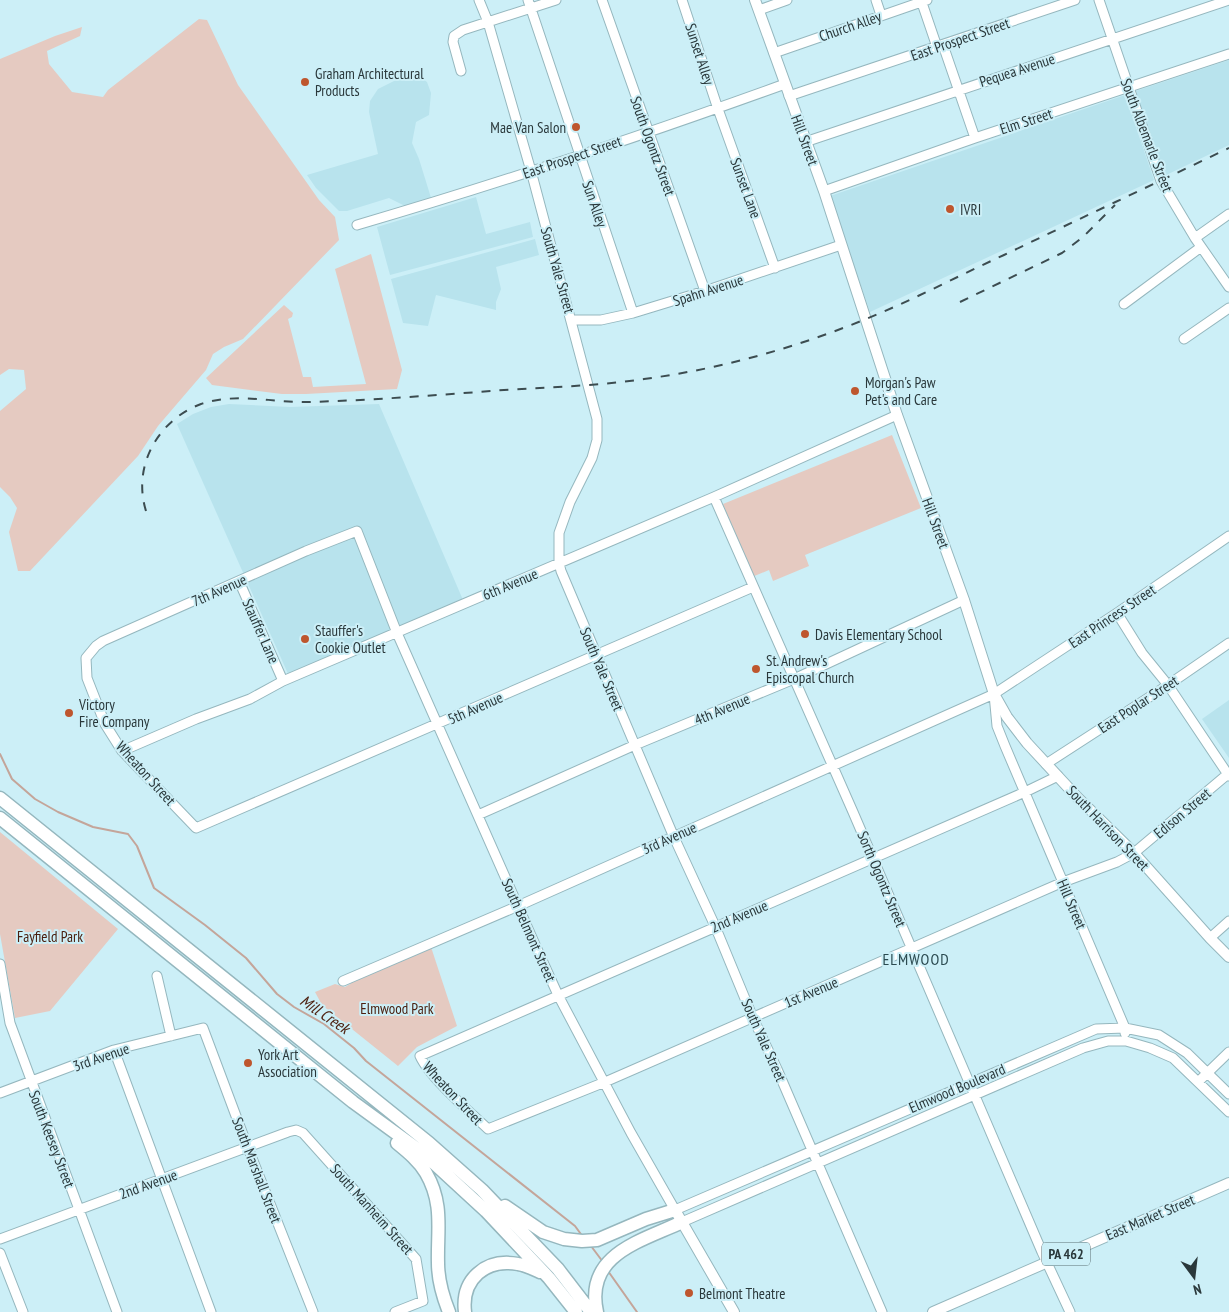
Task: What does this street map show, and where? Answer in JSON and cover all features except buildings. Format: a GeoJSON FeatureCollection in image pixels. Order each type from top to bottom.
{"type":"FeatureCollection","features":[{"type":"Feature","properties":{"kind":"highway"},"geometry":{"type":"LineString","coordinates":[[0,798],[421,1137],[482,1190],[558,1268],[591,1312]]}},
{"type":"Feature","properties":{"kind":"highway"},"geometry":{"type":"LineString","coordinates":[[0,818],[353,1102],[423,1152],[486,1210],[547,1276],[576,1312]]}},
{"type":"Feature","properties":{"kind":"highway"},"geometry":{"type":"LineString","coordinates":[[353,1102],[418,1162],[427,1174],[437,1201],[440,1220],[438,1264],[440,1284],[449,1312]]}},
{"type":"Feature","properties":{"kind":"highway"},"geometry":{"type":"LineString","coordinates":[[469,1179],[543,1232],[564,1239],[597,1240],[646,1219],[675,1210]]}},
{"type":"Feature","properties":{"kind":"highway"},"geometry":{"type":"LineString","coordinates":[[597,1312],[595,1295],[597,1285],[609,1260],[636,1242],[682,1222]]}},
{"type":"Feature","properties":{"kind":"highway"},"geometry":{"type":"LineString","coordinates":[[465,1312],[465,1294],[469,1285],[477,1273],[486,1267],[502,1263],[518,1264],[547,1276]]}},
{"type":"Feature","properties":{"kind":"main road","name":"Hill Street"},"geometry":{"type":"LineString","coordinates":[[757,5],[824,191],[897,416],[964,600],[994,694]]}},
{"type":"Feature","properties":{"kind":"main road","name":"South Harrison Street"},"geometry":{"type":"LineString","coordinates":[[994,694],[1020,735],[1134,853],[1229,957]]}},
{"type":"Feature","properties":{"kind":"main road","name":"East Market Street"},"geometry":{"type":"LineString","coordinates":[[933,1312],[1229,1183]]}},
{"type":"Feature","properties":{"kind":"main road","name":"South Belmont Street"},"geometry":{"type":"LineString","coordinates":[[675,1210],[734,1312]]}},
{"type":"Feature","properties":{"kind":"street","name":"South Yale Street"},"geometry":{"type":"LineString","coordinates":[[479,0],[488,22],[531,171],[597,420],[596,440],[592,458],[563,519],[559,533],[559,563],[673,835],[715,926],[753,1018],[882,1312]]}},
{"type":"Feature","properties":{"kind":"street"},"geometry":{"type":"LineString","coordinates":[[461,71],[453,42],[454,36],[462,30],[488,22],[529,4],[556,0]]}},
{"type":"Feature","properties":{"kind":"street","name":"South Ogontz Street"},"geometry":{"type":"LineString","coordinates":[[602,0],[705,291]]}},
{"type":"Feature","properties":{"kind":"street","name":"Sunset Alley"},"geometry":{"type":"LineString","coordinates":[[682,0],[718,109]]}},
{"type":"Feature","properties":{"kind":"street"},"geometry":{"type":"LineString","coordinates":[[757,5],[788,0]]}},
{"type":"Feature","properties":{"kind":"street"},"geometry":{"type":"LineString","coordinates":[[876,0],[881,15]]}},
{"type":"Feature","properties":{"kind":"street","name":"East Prospect Street"},"geometry":{"type":"LineString","coordinates":[[789,96],[1075,0]]}},
{"type":"Feature","properties":{"kind":"street","name":"South Albemarle Street"},"geometry":{"type":"LineString","coordinates":[[1099,0],[1161,181],[1195,238],[1229,287]]}},
{"type":"Feature","properties":{"kind":"street","name":"Pequea Avenue"},"geometry":{"type":"LineString","coordinates":[[805,142],[1229,0]]}},
{"type":"Feature","properties":{"kind":"street"},"geometry":{"type":"LineString","coordinates":[[923,1],[975,138]]}},
{"type":"Feature","properties":{"kind":"street","name":"Church Alley"},"geometry":{"type":"LineString","coordinates":[[774,53],[923,1]]}},
{"type":"Feature","properties":{"kind":"street","name":"Sun Alley"},"geometry":{"type":"LineString","coordinates":[[529,4],[633,314]]}},
{"type":"Feature","properties":{"kind":"street","name":"Elm Street"},"geometry":{"type":"LineString","coordinates":[[824,191],[975,138],[1229,54]]}},
{"type":"Feature","properties":{"kind":"street","name":"East Prospect Street"},"geometry":{"type":"LineString","coordinates":[[357,225],[444,200],[579,156],[785,84]]}},
{"type":"Feature","properties":{"kind":"street","name":"Sunset Lane"},"geometry":{"type":"LineString","coordinates":[[718,109],[775,268]]}},
{"type":"Feature","properties":{"kind":"street"},"geometry":{"type":"LineString","coordinates":[[1195,238],[1229,214]]}},
{"type":"Feature","properties":{"kind":"street","name":"Spahn Avenue"},"geometry":{"type":"LineString","coordinates":[[572,320],[601,320],[633,314],[841,245]]}},
{"type":"Feature","properties":{"kind":"street"},"geometry":{"type":"LineString","coordinates":[[1124,304],[1201,247]]}},
{"type":"Feature","properties":{"kind":"street"},"geometry":{"type":"LineString","coordinates":[[1184,339],[1229,308]]}},
{"type":"Feature","properties":{"kind":"street","name":"6th Avenue"},"geometry":{"type":"LineString","coordinates":[[122,751],[250,698],[283,681],[714,497],[897,416]]}},
{"type":"Feature","properties":{"kind":"street","name":"Sorth Ogontz Street"},"geometry":{"type":"LineString","coordinates":[[714,497],[912,948],[1046,1262],[1070,1312]]}},
{"type":"Feature","properties":{"kind":"street","name":"7th Avenue"},"geometry":{"type":"LineString","coordinates":[[86,658],[103,641],[357,531]]}},
{"type":"Feature","properties":{"kind":"street","name":"South Belmont Street"},"geometry":{"type":"LineString","coordinates":[[357,531],[397,633],[558,995],[631,1133],[675,1210]]}},
{"type":"Feature","properties":{"kind":"street","name":"East Princess Street"},"geometry":{"type":"LineString","coordinates":[[994,694],[1229,536]]}},
{"type":"Feature","properties":{"kind":"street","name":"Stauffer Lane"},"geometry":{"type":"LineString","coordinates":[[239,581],[283,681]]}},
{"type":"Feature","properties":{"kind":"street","name":"5th Avenue"},"geometry":{"type":"LineString","coordinates":[[196,828],[754,587]]}},
{"type":"Feature","properties":{"kind":"street","name":"4th Avenue"},"geometry":{"type":"LineString","coordinates":[[478,815],[635,745],[794,679],[964,600]]}},
{"type":"Feature","properties":{"kind":"street"},"geometry":{"type":"LineString","coordinates":[[1117,613],[1142,652],[1168,685],[1229,774]]}},
{"type":"Feature","properties":{"kind":"street","name":"East Poplar Street"},"geometry":{"type":"LineString","coordinates":[[1046,764],[1229,643]]}},
{"type":"Feature","properties":{"kind":"street","name":"Wheaton Street"},"geometry":{"type":"LineString","coordinates":[[86,658],[87,678],[105,724],[122,751],[196,828]]}},
{"type":"Feature","properties":{"kind":"street","name":"3rd Avenue"},"geometry":{"type":"LineString","coordinates":[[343,980],[518,906],[673,835],[994,694]]}},
{"type":"Feature","properties":{"kind":"street","name":"Hill Street"},"geometry":{"type":"LineString","coordinates":[[994,694],[997,726],[1125,1028],[1126,1041]]}},
{"type":"Feature","properties":{"kind":"street","name":"Edison Street"},"geometry":{"type":"LineString","coordinates":[[1134,853],[1229,774]]}},
{"type":"Feature","properties":{"kind":"street","name":"2nd Avenue"},"geometry":{"type":"LineString","coordinates":[[420,1056],[1058,776]]}},
{"type":"Feature","properties":{"kind":"street","name":"1st Avenue"},"geometry":{"type":"LineString","coordinates":[[488,1129],[605,1082],[1063,882],[1117,862],[1134,853]]}},
{"type":"Feature","properties":{"kind":"street"},"geometry":{"type":"LineString","coordinates":[[1210,938],[1229,920]]}},
{"type":"Feature","properties":{"kind":"street","name":"South Keesey Street"},"geometry":{"type":"LineString","coordinates":[[0,964],[10,1023],[30,1082],[117,1312]]}},
{"type":"Feature","properties":{"kind":"street"},"geometry":{"type":"LineString","coordinates":[[157,976],[171,1036]]}},
{"type":"Feature","properties":{"kind":"street","name":"3rd Avenue"},"geometry":{"type":"LineString","coordinates":[[0,1093],[114,1050],[203,1028]]}},
{"type":"Feature","properties":{"kind":"street","name":"South Marshall Street"},"geometry":{"type":"LineString","coordinates":[[203,1028],[313,1312]]}},
{"type":"Feature","properties":{"kind":"street","name":"Elmwood Boulevard"},"geometry":{"type":"LineString","coordinates":[[675,1210],[1096,1029],[1125,1028],[1158,1034],[1187,1053],[1229,1094]]}},
{"type":"Feature","properties":{"kind":"street","name":"Elmwood Boulevard"},"geometry":{"type":"LineString","coordinates":[[682,1222],[1083,1048],[1108,1042],[1126,1041],[1150,1048],[1173,1058],[1229,1112]]}},
{"type":"Feature","properties":{"kind":"street"},"geometry":{"type":"LineString","coordinates":[[114,1050],[211,1312]]}},
{"type":"Feature","properties":{"kind":"street"},"geometry":{"type":"LineString","coordinates":[[1198,1082],[1229,1052]]}},
{"type":"Feature","properties":{"kind":"street","name":"Wheaton Street"},"geometry":{"type":"LineString","coordinates":[[420,1056],[423,1063],[450,1093],[488,1129]]}},
{"type":"Feature","properties":{"kind":"street","name":"2nd Avenue"},"geometry":{"type":"LineString","coordinates":[[0,1240],[296,1130]]}},
{"type":"Feature","properties":{"kind":"street","name":"South Manheim Street"},"geometry":{"type":"LineString","coordinates":[[296,1130],[303,1134],[416,1259],[423,1301],[395,1312]]}},
{"type":"Feature","properties":{"kind":"street"},"geometry":{"type":"LineString","coordinates":[[0,1253],[23,1312]]}},
{"type":"Feature","properties":{"kind":"shaded area"},"geometry":{"type":"Polygon","coordinates":[[[1229,60],[1229,145],[1164,176],[1136,91],[1229,60]]]}},
{"type":"Feature","properties":{"kind":"shaded area"},"geometry":{"type":"Polygon","coordinates":[[[420,77],[427,82],[431,93],[429,115],[416,122],[412,143],[432,201],[407,207],[389,198],[347,211],[339,211],[316,188],[307,175],[378,154],[369,112],[370,101],[378,89],[394,81],[420,77]]]}},
{"type":"Feature","properties":{"kind":"shaded area"},"geometry":{"type":"Polygon","coordinates":[[[1125,95],[1154,180],[870,312],[830,196],[1125,95]]]}},
{"type":"Feature","properties":{"kind":"shaded area"},"geometry":{"type":"Polygon","coordinates":[[[476,197],[486,234],[530,222],[533,237],[390,275],[377,227],[476,197]]]}},
{"type":"Feature","properties":{"kind":"shaded area"},"geometry":{"type":"Polygon","coordinates":[[[535,239],[539,255],[496,267],[501,289],[496,302],[496,310],[436,295],[428,326],[403,323],[391,279],[535,239]]]}},
{"type":"Feature","properties":{"kind":"shaded area"},"geometry":{"type":"Polygon","coordinates":[[[229,404],[290,407],[379,404],[463,600],[289,676],[177,424],[193,414],[211,407],[229,404]]]}},
{"type":"Feature","properties":{"kind":"shaded area"},"geometry":{"type":"Polygon","coordinates":[[[1229,700],[1229,758],[1202,719],[1229,700]]]}},
{"type":"Feature","properties":{"kind":"green space"},"geometry":{"type":"Polygon","coordinates":[[[199,19],[207,20],[238,85],[319,200],[335,217],[339,240],[243,339],[213,354],[206,370],[158,426],[138,456],[30,571],[18,571],[9,532],[17,508],[0,487],[0,411],[26,389],[24,370],[9,369],[0,375],[0,59],[82,27],[80,36],[47,51],[49,64],[72,92],[103,97],[108,90],[199,19]]]}},
{"type":"Feature","properties":{"kind":"green space"},"geometry":{"type":"Polygon","coordinates":[[[371,254],[402,370],[397,389],[282,394],[212,385],[206,378],[284,305],[293,313],[292,317],[288,319],[303,377],[311,377],[313,387],[366,384],[335,269],[371,254]]]}},
{"type":"Feature","properties":{"kind":"green space"},"geometry":{"type":"Polygon","coordinates":[[[892,435],[921,508],[805,555],[809,566],[773,581],[769,570],[752,577],[723,504],[892,435]]]}},
{"type":"Feature","properties":{"kind":"green space","name":"Fayfield Park"},"geometry":{"type":"Polygon","coordinates":[[[0,832],[118,929],[50,1011],[15,1018],[0,934],[0,832]]]}},
{"type":"Feature","properties":{"kind":"green space","name":"Elmwood Park"},"geometry":{"type":"Polygon","coordinates":[[[431,947],[457,1026],[417,1047],[398,1066],[322,1005],[315,992],[335,984],[345,987],[354,979],[431,947]]]}},
{"type":"Feature","properties":{"kind":"waterway","name":"Mill Creek"},"geometry":{"type":"LineString","coordinates":[[0,754],[12,779],[35,799],[58,812],[93,827],[128,834],[137,846],[154,888],[246,958],[277,994],[294,1007],[324,1024],[354,1048],[366,1061],[575,1226],[583,1237]]}},
{"type":"Feature","properties":{"kind":"waterway","name":"Mill Creek"},"geometry":{"type":"LineString","coordinates":[[591,1246],[603,1262]]}},
{"type":"Feature","properties":{"kind":"waterway","name":"Mill Creek"},"geometry":{"type":"LineString","coordinates":[[608,1271],[637,1312]]}},
{"type":"Feature","properties":{"kind":"railway"},"geometry":{"type":"LineString","coordinates":[[146,511],[143,478],[146,462],[152,447],[172,421],[186,411],[201,404],[241,398],[310,402],[591,385],[672,375],[729,363],[785,348],[884,312],[1229,148]]}},
{"type":"Feature","properties":{"kind":"railway"},"geometry":{"type":"LineString","coordinates":[[960,302],[1062,253],[1083,237],[1115,205]]}},
{"type":"Feature","properties":{"kind":"place","name":"Graham Architectural Products"},"geometry":{"type":"Point","coordinates":[305,82]}},
{"type":"Feature","properties":{"kind":"place","name":"Mae Van Salon"},"geometry":{"type":"Point","coordinates":[576,127]}},
{"type":"Feature","properties":{"kind":"place","name":"IVRI"},"geometry":{"type":"Point","coordinates":[950,209]}},
{"type":"Feature","properties":{"kind":"place","name":"Morgan's Paw Pet's and Care"},"geometry":{"type":"Point","coordinates":[855,391]}},
{"type":"Feature","properties":{"kind":"place","name":"Davis Elementary School"},"geometry":{"type":"Point","coordinates":[805,634]}},
{"type":"Feature","properties":{"kind":"place","name":"Stauffer's Cookie Outlet"},"geometry":{"type":"Point","coordinates":[305,639]}},
{"type":"Feature","properties":{"kind":"place","name":"St. Andrew's Episcopal Church"},"geometry":{"type":"Point","coordinates":[756,669]}},
{"type":"Feature","properties":{"kind":"place","name":"Victory Fire Company"},"geometry":{"type":"Point","coordinates":[69,713]}},
{"type":"Feature","properties":{"kind":"place","name":"York Art Association"},"geometry":{"type":"Point","coordinates":[248,1063]}},
{"type":"Feature","properties":{"kind":"place","name":"Belmont Theatre"},"geometry":{"type":"Point","coordinates":[689,1293]}},
{"type":"Feature","properties":{"kind":"district","name":"ELMWOOD"},"geometry":{"type":"Point","coordinates":[916,959]}}]}
